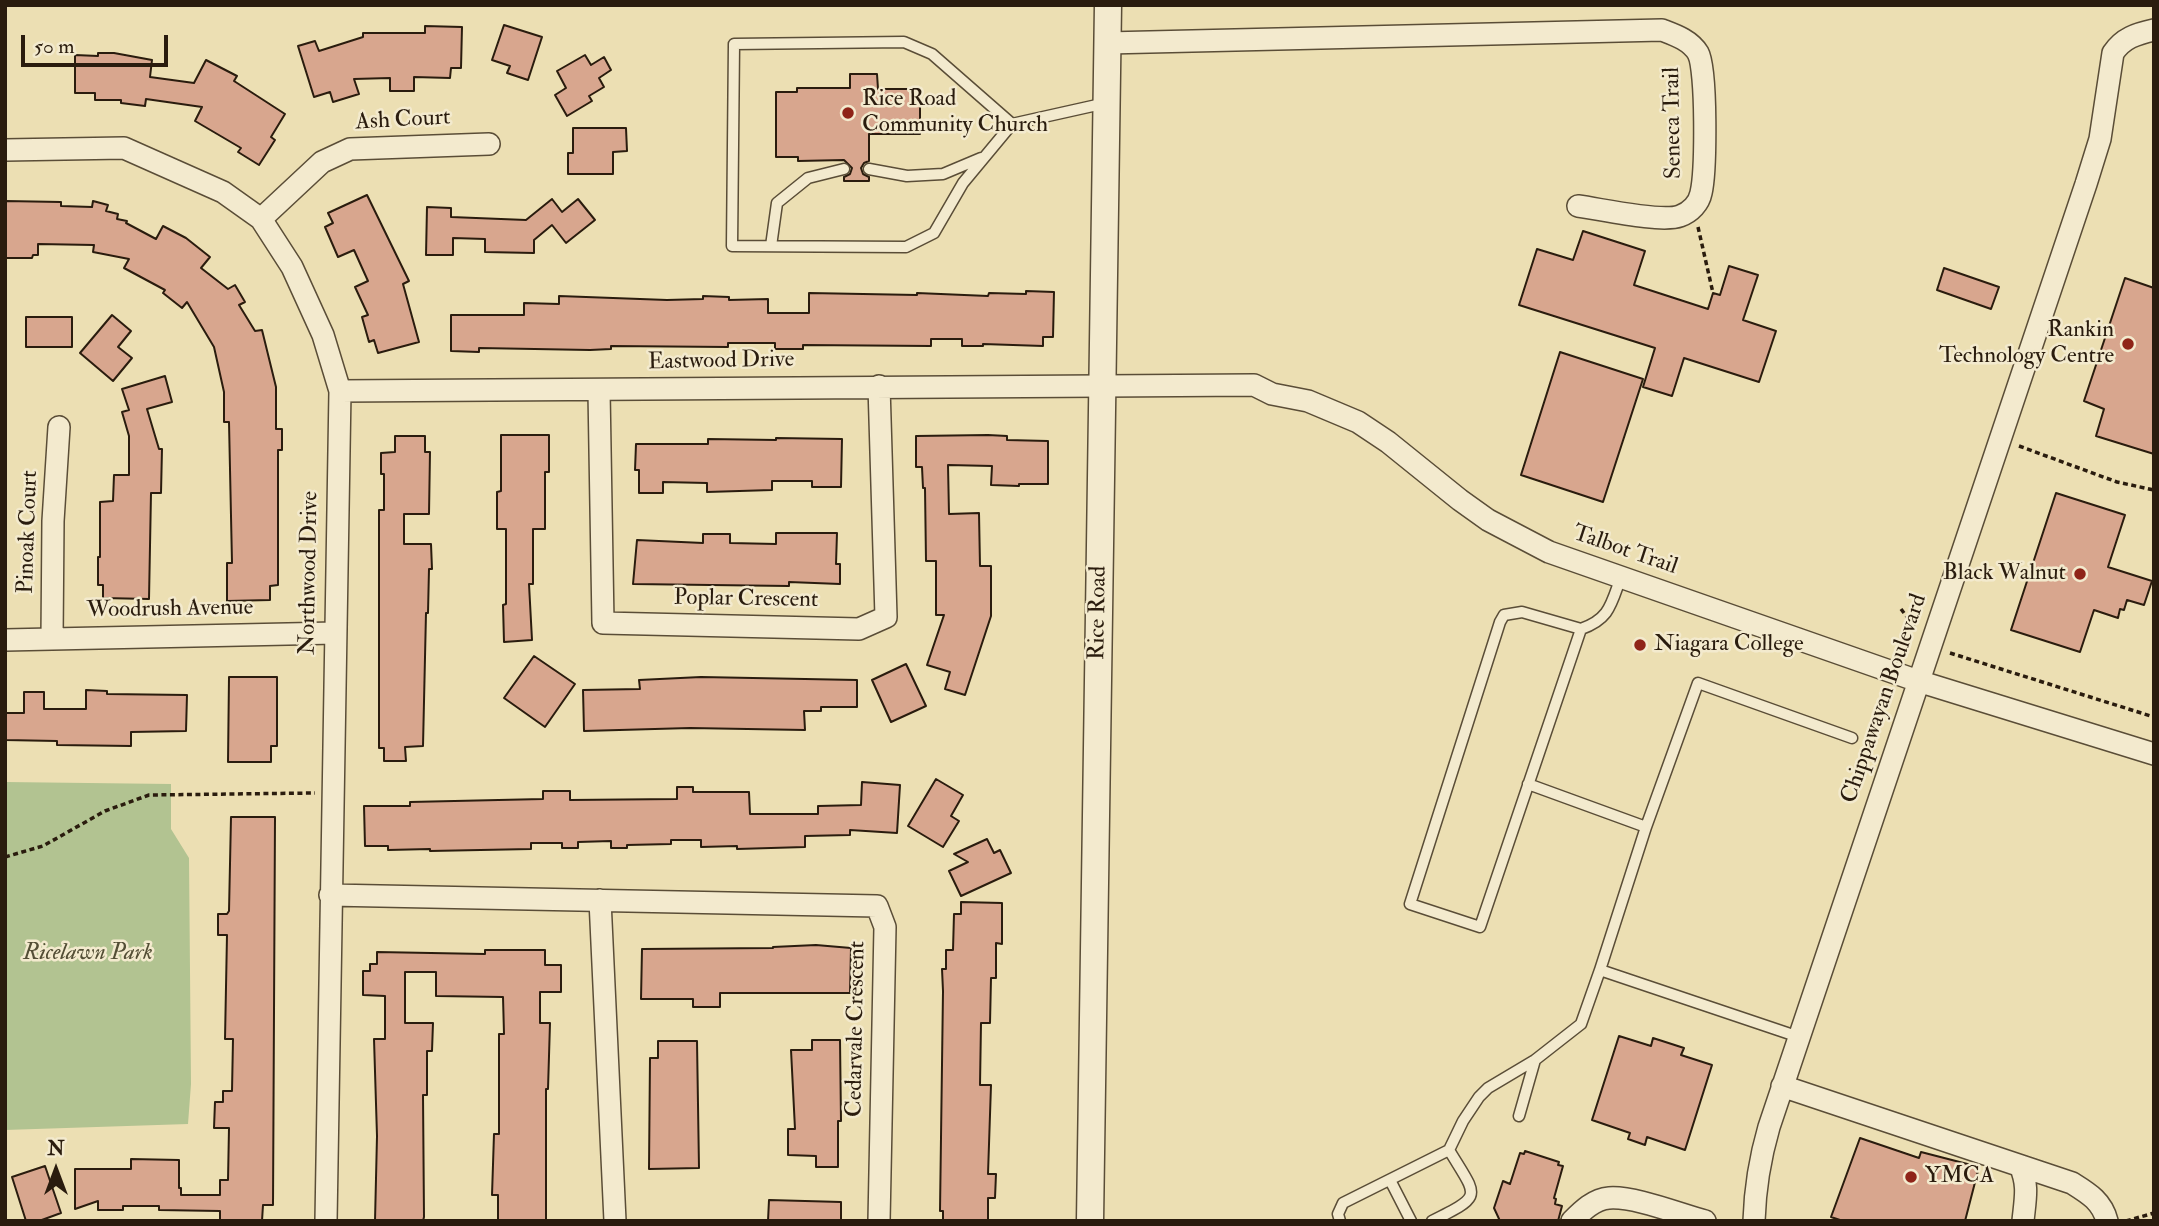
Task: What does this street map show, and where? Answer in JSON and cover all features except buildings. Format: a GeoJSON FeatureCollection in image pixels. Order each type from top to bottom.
{"type":"FeatureCollection","features":[{"type":"Feature","properties":{"kind":"street","name":"Rice Road"},"geometry":{"type":"LineString","coordinates":[[1090,1221],[1108,5]]}},
{"type":"Feature","properties":{"kind":"street","name":"Seneca Trail"},"geometry":{"type":"LineString","coordinates":[[1108,43],[1662,30],[1682,38],[1697,52],[1704,71],[1703,174],[1701,195],[1694,208],[1680,217],[1660,218],[1578,206]]}},
{"type":"Feature","properties":{"kind":"street","name":"Chippawayan Boulevard"},"geometry":{"type":"LineString","coordinates":[[1754,1221],[1754,1196],[1760,1158],[1782,1086],[2086,184],[2100,139],[2113,54],[2127,39],[2138,33],[2154,30]]}},
{"type":"Feature","properties":{"kind":"street","name":"Ash Court"},"geometry":{"type":"LineString","coordinates":[[261,219],[322,162],[349,149],[489,144]]}},
{"type":"Feature","properties":{"kind":"street","name":"Northwood Drive"},"geometry":{"type":"LineString","coordinates":[[5,150],[124,148],[223,192],[261,219],[298,278],[323,335],[340,391],[326,1221]]}},
{"type":"Feature","properties":{"kind":"street","name":"Talbot Trail"},"geometry":{"type":"LineString","coordinates":[[1102,386],[1254,385],[1272,394],[1325,407],[1374,432],[1460,500],[1518,537],[1560,556],[1918,681],[2154,754]]}},
{"type":"Feature","properties":{"kind":"street","name":"Poplar Crescent"},"geometry":{"type":"LineString","coordinates":[[599,391],[603,623],[859,629],[886,617],[879,386]]}},
{"type":"Feature","properties":{"kind":"street","name":"Eastwood Drive"},"geometry":{"type":"LineString","coordinates":[[340,391],[1102,386]]}},
{"type":"Feature","properties":{"kind":"street","name":"Pinoak Court"},"geometry":{"type":"LineString","coordinates":[[52,639],[53,521],[59,427]]}},
{"type":"Feature","properties":{"kind":"street","name":"Woodrush Avenue"},"geometry":{"type":"LineString","coordinates":[[5,640],[335,633]]}},
{"type":"Feature","properties":{"kind":"street","name":"Cedarvale Crescent"},"geometry":{"type":"LineString","coordinates":[[330,895],[877,906],[885,927],[879,1221]]}},
{"type":"Feature","properties":{"kind":"street"},"geometry":{"type":"LineString","coordinates":[[600,900],[615,1221]]}},
{"type":"Feature","properties":{"kind":"street"},"geometry":{"type":"LineString","coordinates":[[1782,1086],[2071,1183],[2091,1195],[2104,1209],[2106,1221]]}},
{"type":"Feature","properties":{"kind":"street"},"geometry":{"type":"LineString","coordinates":[[2020,1166],[2026,1179],[2027,1191],[2023,1221]]}},
{"type":"Feature","properties":{"kind":"street"},"geometry":{"type":"LineString","coordinates":[[1573,1221],[1587,1206],[1608,1198],[1637,1202],[1705,1221]]}},
{"type":"Feature","properties":{"kind":"lane"},"geometry":{"type":"LineString","coordinates":[[1012,124],[932,54],[904,42],[734,44],[732,246],[905,247],[934,233],[963,183],[1012,124],[1106,103]]}},
{"type":"Feature","properties":{"kind":"lane"},"geometry":{"type":"LineString","coordinates":[[869,169],[907,176],[943,174],[984,157]]}},
{"type":"Feature","properties":{"kind":"lane"},"geometry":{"type":"LineString","coordinates":[[771,246],[778,202],[808,178],[844,169]]}},
{"type":"Feature","properties":{"kind":"lane"},"geometry":{"type":"LineString","coordinates":[[1580,629],[1480,927],[1410,904],[1504,615],[1521,612],[1580,629],[1596,624],[1606,615],[1621,577]]}},
{"type":"Feature","properties":{"kind":"lane"},"geometry":{"type":"LineString","coordinates":[[1339,1221],[1338,1214],[1343,1203],[1449,1150],[1479,1097],[1488,1088],[1535,1060],[1581,1024],[1646,827],[1698,683],[1852,738]]}},
{"type":"Feature","properties":{"kind":"lane"},"geometry":{"type":"LineString","coordinates":[[1528,784],[1646,827]]}},
{"type":"Feature","properties":{"kind":"lane"},"geometry":{"type":"LineString","coordinates":[[1600,970],[1798,1037]]}},
{"type":"Feature","properties":{"kind":"lane"},"geometry":{"type":"LineString","coordinates":[[1519,1116],[1535,1060]]}},
{"type":"Feature","properties":{"kind":"lane"},"geometry":{"type":"LineString","coordinates":[[1432,1221],[1465,1204],[1472,1192],[1449,1150]]}},
{"type":"Feature","properties":{"kind":"lane"},"geometry":{"type":"LineString","coordinates":[[1390,1180],[1411,1221]]}},
{"type":"Feature","properties":{"kind":"path"},"geometry":{"type":"LineString","coordinates":[[1694,208],[1713,293]]}},
{"type":"Feature","properties":{"kind":"path"},"geometry":{"type":"LineString","coordinates":[[2019,446],[2117,482],[2154,490]]}},
{"type":"Feature","properties":{"kind":"path"},"geometry":{"type":"LineString","coordinates":[[1901,608],[1930,646],[2154,717]]}},
{"type":"Feature","properties":{"kind":"path"},"geometry":{"type":"LineString","coordinates":[[6,858],[43,846],[105,811],[149,795],[332,793]]}},
{"type":"Feature","properties":{"kind":"path"},"geometry":{"type":"LineString","coordinates":[[2126,1221],[2154,1213]]}},
{"type":"Feature","properties":{"kind":"green space","name":"Ricelawn Park"},"geometry":{"type":"Polygon","coordinates":[[[5,782],[171,784],[171,829],[189,858],[191,1084],[188,1124],[5,1130],[5,782]]]}},
{"type":"Feature","properties":{"kind":"place","name":"Rice Road Community Church"},"geometry":{"type":"Point","coordinates":[848,113]}},
{"type":"Feature","properties":{"kind":"place","name":"Rankin Technology Centre"},"geometry":{"type":"Point","coordinates":[2128,344]}},
{"type":"Feature","properties":{"kind":"place","name":"Black Walnut"},"geometry":{"type":"Point","coordinates":[2080,574]}},
{"type":"Feature","properties":{"kind":"place","name":"Niagara College"},"geometry":{"type":"Point","coordinates":[1640,645]}},
{"type":"Feature","properties":{"kind":"place","name":"YMCA"},"geometry":{"type":"Point","coordinates":[1911,1177]}}]}
